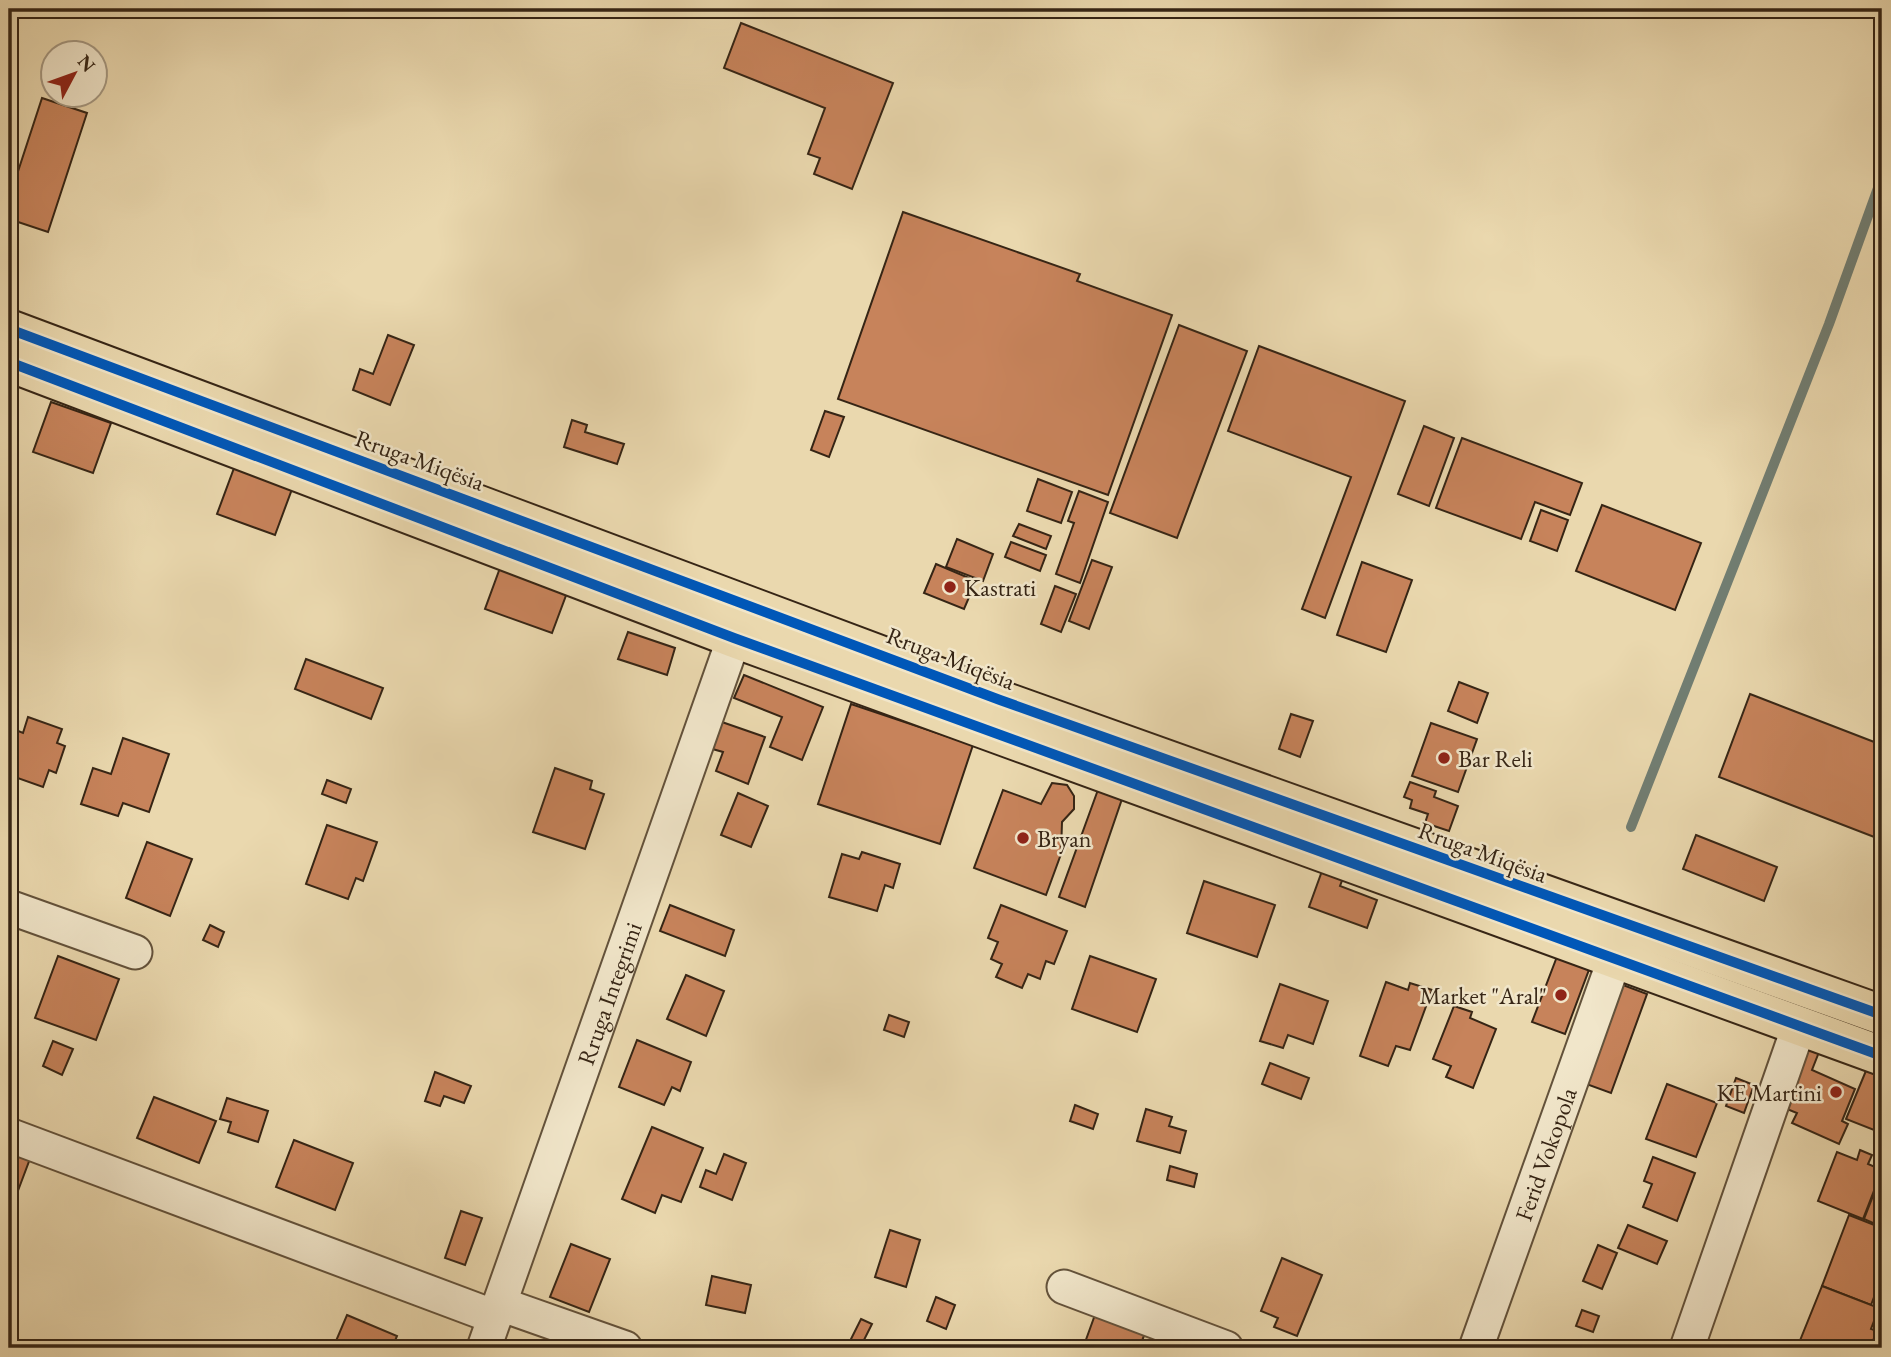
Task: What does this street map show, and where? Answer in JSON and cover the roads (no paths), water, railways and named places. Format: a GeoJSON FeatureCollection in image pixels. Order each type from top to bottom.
{"type":"FeatureCollection","features":[{"type":"Feature","properties":{"kind":"main road","name":"Rruga Miqësia"},"geometry":{"type":"LineString","coordinates":[[9,329],[1000,700],[1882,1015]]}},
{"type":"Feature","properties":{"kind":"main road"},"geometry":{"type":"LineString","coordinates":[[9,362],[734,638],[1882,1056]]}},
{"type":"Feature","properties":{"kind":"street","name":"Rruga Integrimi"},"geometry":{"type":"LineString","coordinates":[[484,1348],[734,638]]}},
{"type":"Feature","properties":{"kind":"street"},"geometry":{"type":"LineString","coordinates":[[9,907],[135,952]]}},
{"type":"Feature","properties":{"kind":"street","name":"Ferid Vokopola"},"geometry":{"type":"LineString","coordinates":[[1476,1348],[1615,958]]}},
{"type":"Feature","properties":{"kind":"street"},"geometry":{"type":"LineString","coordinates":[[1687,1348],[1799,1026]]}},
{"type":"Feature","properties":{"kind":"street"},"geometry":{"type":"LineString","coordinates":[[9,1135],[498,1310],[625,1348]]}},
{"type":"Feature","properties":{"kind":"street"},"geometry":{"type":"LineString","coordinates":[[1064,1287],[1226,1348]]}},
{"type":"Feature","properties":{"kind":"waterway"},"geometry":{"type":"LineString","coordinates":[[1631,827],[1829,324],[1882,177]]}},
{"type":"Feature","properties":{"kind":"place","name":"Kastrati"},"geometry":{"type":"Point","coordinates":[950,587]}},
{"type":"Feature","properties":{"kind":"place","name":"Bar Reli"},"geometry":{"type":"Point","coordinates":[1444,758]}},
{"type":"Feature","properties":{"kind":"place","name":"Bryan"},"geometry":{"type":"Point","coordinates":[1023,838]}},
{"type":"Feature","properties":{"kind":"place","name":"Market \"Aral\""},"geometry":{"type":"Point","coordinates":[1561,995]}},
{"type":"Feature","properties":{"kind":"place","name":"KE Martini"},"geometry":{"type":"Point","coordinates":[1836,1092]}}]}
